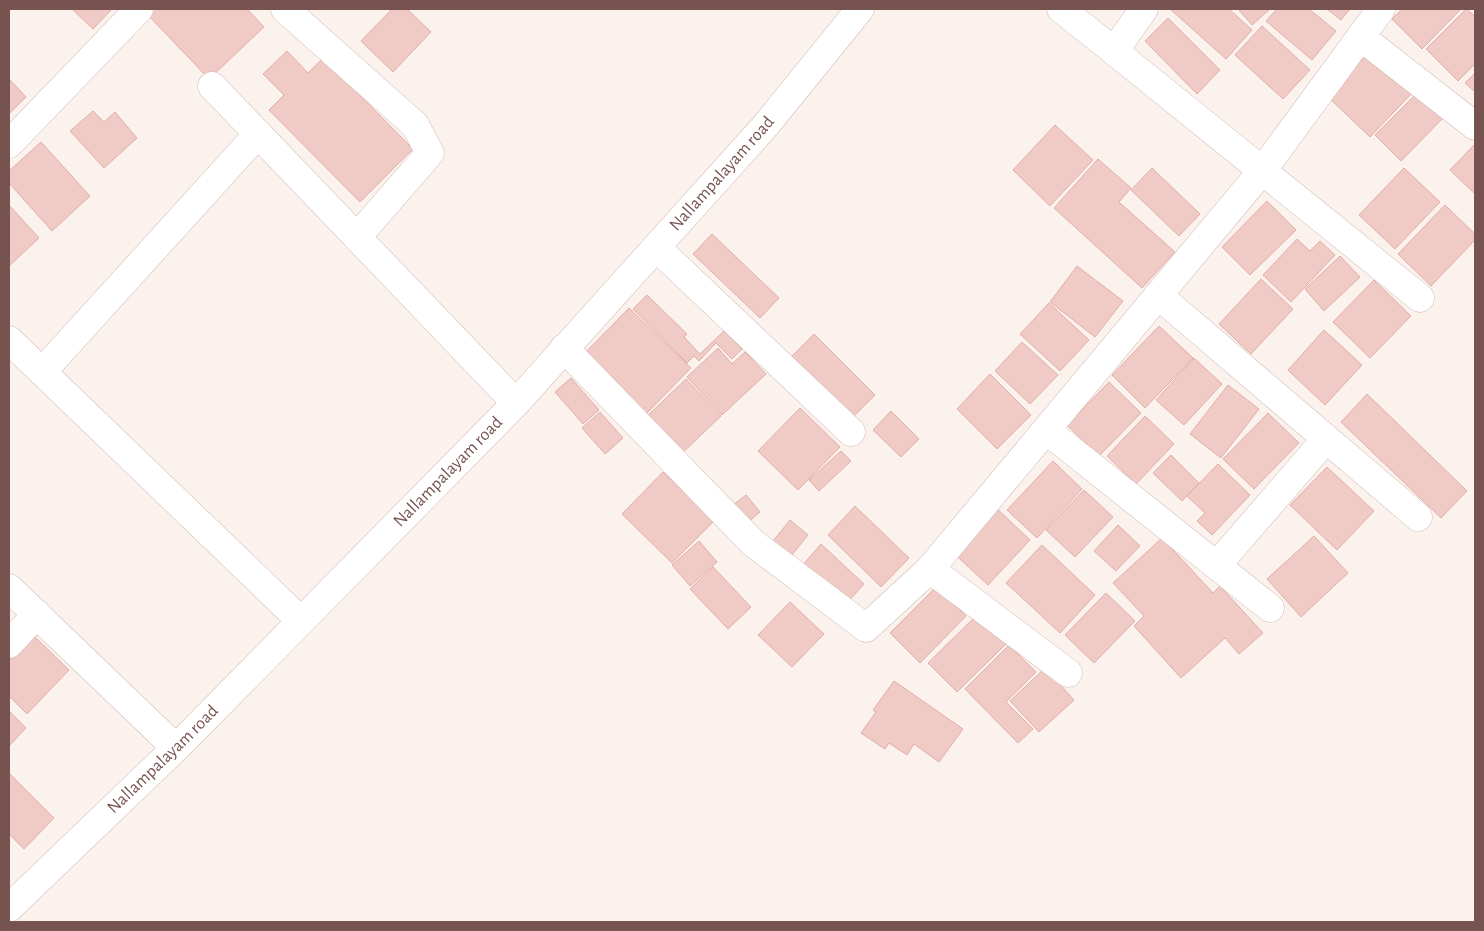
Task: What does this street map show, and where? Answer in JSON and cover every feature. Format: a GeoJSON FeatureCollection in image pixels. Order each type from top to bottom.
{"type":"FeatureCollection","features":[{"type":"Feature","properties":{"kind":"street"},"geometry":{"type":"LineString","coordinates":[[9,144],[139,9]]}},
{"type":"Feature","properties":{"kind":"street"},"geometry":{"type":"LineString","coordinates":[[285,9],[415,125],[430,153],[357,237]]}},
{"type":"Feature","properties":{"kind":"street","name":"Nallampalayam road"},"geometry":{"type":"LineString","coordinates":[[9,908],[176,748],[516,403],[766,125],[860,9]]}},
{"type":"Feature","properties":{"kind":"street"},"geometry":{"type":"LineString","coordinates":[[1061,9],[1420,298]]}},
{"type":"Feature","properties":{"kind":"street"},"geometry":{"type":"LineString","coordinates":[[1114,51],[1144,9]]}},
{"type":"Feature","properties":{"kind":"street"},"geometry":{"type":"LineString","coordinates":[[564,348],[753,543],[866,628],[930,569],[1262,171],[1381,9]]}},
{"type":"Feature","properties":{"kind":"street"},"geometry":{"type":"LineString","coordinates":[[1361,37],[1475,126]]}},
{"type":"Feature","properties":{"kind":"street"},"geometry":{"type":"LineString","coordinates":[[212,86],[516,403]]}},
{"type":"Feature","properties":{"kind":"street"},"geometry":{"type":"LineString","coordinates":[[42,372],[258,134]]}},
{"type":"Feature","properties":{"kind":"street"},"geometry":{"type":"LineString","coordinates":[[656,247],[851,432]]}},
{"type":"Feature","properties":{"kind":"street"},"geometry":{"type":"LineString","coordinates":[[1158,296],[1418,517]]}},
{"type":"Feature","properties":{"kind":"street"},"geometry":{"type":"LineString","coordinates":[[9,340],[301,621]]}},
{"type":"Feature","properties":{"kind":"street"},"geometry":{"type":"LineString","coordinates":[[1046,430],[1270,608]]}},
{"type":"Feature","properties":{"kind":"street"},"geometry":{"type":"LineString","coordinates":[[1217,565],[1326,439]]}},
{"type":"Feature","properties":{"kind":"street"},"geometry":{"type":"LineString","coordinates":[[930,569],[1068,673]]}},
{"type":"Feature","properties":{"kind":"street"},"geometry":{"type":"LineString","coordinates":[[9,588],[176,748]]}},
{"type":"Feature","properties":{"kind":"street"},"geometry":{"type":"LineString","coordinates":[[9,644],[37,614]]}},
{"type":"Feature","properties":{"kind":"building"},"geometry":{"type":"Polygon","coordinates":[[[72,9],[112,9],[93,29],[72,9]]]}},
{"type":"Feature","properties":{"kind":"building"},"geometry":{"type":"Polygon","coordinates":[[[151,9],[247,9],[264,27],[209,79],[146,13],[151,9]]]}},
{"type":"Feature","properties":{"kind":"building"},"geometry":{"type":"Polygon","coordinates":[[[392,9],[407,9],[431,32],[393,72],[361,41],[392,9]]]}},
{"type":"Feature","properties":{"kind":"building"},"geometry":{"type":"Polygon","coordinates":[[[1170,9],[1229,9],[1252,30],[1226,59],[1170,9]]]}},
{"type":"Feature","properties":{"kind":"building"},"geometry":{"type":"Polygon","coordinates":[[[1238,9],[1270,9],[1252,25],[1238,9]]]}},
{"type":"Feature","properties":{"kind":"building"},"geometry":{"type":"Polygon","coordinates":[[[1277,9],[1309,9],[1336,31],[1312,60],[1266,21],[1277,9]]]}},
{"type":"Feature","properties":{"kind":"building"},"geometry":{"type":"Polygon","coordinates":[[[1327,9],[1350,9],[1341,20],[1327,9]]]}},
{"type":"Feature","properties":{"kind":"building"},"geometry":{"type":"Polygon","coordinates":[[[1402,9],[1461,9],[1422,49],[1392,19],[1402,9]]]}},
{"type":"Feature","properties":{"kind":"building"},"geometry":{"type":"Polygon","coordinates":[[[1466,9],[1475,16],[1475,64],[1458,81],[1426,49],[1466,9]]]}},
{"type":"Feature","properties":{"kind":"building"},"geometry":{"type":"Polygon","coordinates":[[[1168,18],[1220,70],[1197,94],[1145,41],[1168,18]]]}},
{"type":"Feature","properties":{"kind":"building"},"geometry":{"type":"Polygon","coordinates":[[[1262,26],[1310,70],[1283,99],[1235,55],[1262,26]]]}},
{"type":"Feature","properties":{"kind":"building"},"geometry":{"type":"Polygon","coordinates":[[[1372,50],[1414,91],[1370,137],[1327,96],[1372,50]]]}},
{"type":"Feature","properties":{"kind":"building"},"geometry":{"type":"Polygon","coordinates":[[[287,51],[308,73],[323,58],[413,149],[360,202],[269,110],[284,95],[263,74],[287,51]]]}},
{"type":"Feature","properties":{"kind":"building"},"geometry":{"type":"Polygon","coordinates":[[[1475,73],[1475,92],[1465,83],[1475,73]]]}},
{"type":"Feature","properties":{"kind":"building"},"geometry":{"type":"Polygon","coordinates":[[[9,79],[26,97],[9,114],[9,79]]]}},
{"type":"Feature","properties":{"kind":"building"},"geometry":{"type":"Polygon","coordinates":[[[1417,93],[1443,118],[1401,161],[1375,135],[1417,93]]]}},
{"type":"Feature","properties":{"kind":"building"},"geometry":{"type":"Polygon","coordinates":[[[93,111],[104,122],[115,112],[137,138],[104,168],[70,131],[93,111]]]}},
{"type":"Feature","properties":{"kind":"building"},"geometry":{"type":"Polygon","coordinates":[[[1055,125],[1093,160],[1050,206],[1013,170],[1055,125]]]}},
{"type":"Feature","properties":{"kind":"building"},"geometry":{"type":"Polygon","coordinates":[[[41,142],[90,196],[52,231],[9,183],[9,171],[41,142]]]}},
{"type":"Feature","properties":{"kind":"building"},"geometry":{"type":"Polygon","coordinates":[[[1475,144],[1475,194],[1450,170],[1475,144]]]}},
{"type":"Feature","properties":{"kind":"building"},"geometry":{"type":"Polygon","coordinates":[[[1098,159],[1131,188],[1119,202],[1175,252],[1142,288],[1054,208],[1098,159]]]}},
{"type":"Feature","properties":{"kind":"building"},"geometry":{"type":"Polygon","coordinates":[[[1152,168],[1200,214],[1179,236],[1131,190],[1152,168]]]}},
{"type":"Feature","properties":{"kind":"building"},"geometry":{"type":"Polygon","coordinates":[[[1404,168],[1440,202],[1395,249],[1359,215],[1404,168]]]}},
{"type":"Feature","properties":{"kind":"building"},"geometry":{"type":"Polygon","coordinates":[[[1267,201],[1296,230],[1250,275],[1222,247],[1267,201]]]}},
{"type":"Feature","properties":{"kind":"building"},"geometry":{"type":"Polygon","coordinates":[[[9,205],[39,238],[9,266],[9,205]]]}},
{"type":"Feature","properties":{"kind":"building"},"geometry":{"type":"Polygon","coordinates":[[[1445,205],[1475,234],[1475,240],[1431,286],[1398,254],[1445,205]]]}},
{"type":"Feature","properties":{"kind":"building"},"geometry":{"type":"Polygon","coordinates":[[[712,234],[779,298],[760,318],[693,254],[712,234]]]}},
{"type":"Feature","properties":{"kind":"building"},"geometry":{"type":"Polygon","coordinates":[[[1297,239],[1310,251],[1320,241],[1335,255],[1291,302],[1263,275],[1297,239]]]}},
{"type":"Feature","properties":{"kind":"building"},"geometry":{"type":"Polygon","coordinates":[[[1340,256],[1360,277],[1324,311],[1305,289],[1340,256]]]}},
{"type":"Feature","properties":{"kind":"building"},"geometry":{"type":"Polygon","coordinates":[[[1077,266],[1123,301],[1095,337],[1050,302],[1077,266]]]}},
{"type":"Feature","properties":{"kind":"building"},"geometry":{"type":"Polygon","coordinates":[[[1261,279],[1293,309],[1251,354],[1219,324],[1261,279]]]}},
{"type":"Feature","properties":{"kind":"building"},"geometry":{"type":"Polygon","coordinates":[[[1374,280],[1411,316],[1370,358],[1333,322],[1374,280]]]}},
{"type":"Feature","properties":{"kind":"building"},"geometry":{"type":"Polygon","coordinates":[[[647,295],[687,334],[684,337],[700,354],[724,331],[742,349],[732,359],[716,343],[699,361],[694,356],[687,363],[633,309],[647,295]]]}},
{"type":"Feature","properties":{"kind":"building"},"geometry":{"type":"Polygon","coordinates":[[[1049,303],[1089,340],[1060,371],[1020,334],[1049,303]]]}},
{"type":"Feature","properties":{"kind":"building"},"geometry":{"type":"Polygon","coordinates":[[[629,308],[691,368],[644,416],[582,356],[629,308]]]}},
{"type":"Feature","properties":{"kind":"building"},"geometry":{"type":"Polygon","coordinates":[[[1159,326],[1193,358],[1145,408],[1112,375],[1159,326]]]}},
{"type":"Feature","properties":{"kind":"building"},"geometry":{"type":"Polygon","coordinates":[[[1324,330],[1362,365],[1325,405],[1288,370],[1324,330]]]}},
{"type":"Feature","properties":{"kind":"building"},"geometry":{"type":"Polygon","coordinates":[[[814,334],[875,395],[851,419],[790,358],[814,334]]]}},
{"type":"Feature","properties":{"kind":"building"},"geometry":{"type":"Polygon","coordinates":[[[1022,342],[1058,375],[1030,404],[995,371],[1022,342]]]}},
{"type":"Feature","properties":{"kind":"building"},"geometry":{"type":"Polygon","coordinates":[[[718,348],[732,364],[745,352],[766,374],[722,415],[687,377],[718,348]]]}},
{"type":"Feature","properties":{"kind":"building"},"geometry":{"type":"Polygon","coordinates":[[[1194,358],[1222,384],[1184,425],[1156,400],[1194,358]]]}},
{"type":"Feature","properties":{"kind":"building"},"geometry":{"type":"Polygon","coordinates":[[[990,374],[1031,415],[997,449],[957,409],[990,374]]]}},
{"type":"Feature","properties":{"kind":"building"},"geometry":{"type":"Polygon","coordinates":[[[571,378],[599,410],[583,424],[555,392],[571,378]]]}},
{"type":"Feature","properties":{"kind":"building"},"geometry":{"type":"Polygon","coordinates":[[[686,379],[721,416],[679,456],[644,419],[686,379]]]}},
{"type":"Feature","properties":{"kind":"building"},"geometry":{"type":"Polygon","coordinates":[[[1109,382],[1141,413],[1099,456],[1067,425],[1109,382]]]}},
{"type":"Feature","properties":{"kind":"building"},"geometry":{"type":"Polygon","coordinates":[[[1228,385],[1259,409],[1221,458],[1190,434],[1228,385]]]}},
{"type":"Feature","properties":{"kind":"building"},"geometry":{"type":"Polygon","coordinates":[[[1367,394],[1467,491],[1441,518],[1341,422],[1367,394]]]}},
{"type":"Feature","properties":{"kind":"building"},"geometry":{"type":"Polygon","coordinates":[[[800,408],[840,447],[798,490],[758,451],[800,408]]]}},
{"type":"Feature","properties":{"kind":"building"},"geometry":{"type":"Polygon","coordinates":[[[891,411],[919,439],[901,457],[873,430],[891,411]]]}},
{"type":"Feature","properties":{"kind":"building"},"geometry":{"type":"Polygon","coordinates":[[[600,412],[623,438],[605,454],[582,428],[600,412]]]}},
{"type":"Feature","properties":{"kind":"building"},"geometry":{"type":"Polygon","coordinates":[[[1268,413],[1299,443],[1254,489],[1223,459],[1268,413]]]}},
{"type":"Feature","properties":{"kind":"building"},"geometry":{"type":"Polygon","coordinates":[[[1145,416],[1174,444],[1136,484],[1107,456],[1145,416]]]}},
{"type":"Feature","properties":{"kind":"building"},"geometry":{"type":"Polygon","coordinates":[[[841,451],[851,461],[819,491],[809,480],[841,451]]]}},
{"type":"Feature","properties":{"kind":"building"},"geometry":{"type":"Polygon","coordinates":[[[1171,455],[1199,483],[1182,501],[1153,473],[1171,455]]]}},
{"type":"Feature","properties":{"kind":"building"},"geometry":{"type":"Polygon","coordinates":[[[1053,461],[1082,489],[1037,538],[1007,510],[1053,461]]]}},
{"type":"Feature","properties":{"kind":"building"},"geometry":{"type":"Polygon","coordinates":[[[1218,464],[1250,495],[1212,535],[1197,521],[1205,513],[1187,496],[1218,464]]]}},
{"type":"Feature","properties":{"kind":"building"},"geometry":{"type":"Polygon","coordinates":[[[1327,467],[1374,511],[1337,550],[1290,505],[1327,467]]]}},
{"type":"Feature","properties":{"kind":"building"},"geometry":{"type":"Polygon","coordinates":[[[663,472],[714,521],[672,563],[622,514],[663,472]]]}},
{"type":"Feature","properties":{"kind":"building"},"geometry":{"type":"Polygon","coordinates":[[[1084,490],[1113,517],[1075,557],[1046,530],[1084,490]]]}},
{"type":"Feature","properties":{"kind":"building"},"geometry":{"type":"Polygon","coordinates":[[[746,495],[760,512],[747,523],[733,505],[746,495]]]}},
{"type":"Feature","properties":{"kind":"building"},"geometry":{"type":"Polygon","coordinates":[[[992,504],[1030,540],[988,585],[949,549],[992,504]]]}},
{"type":"Feature","properties":{"kind":"building"},"geometry":{"type":"Polygon","coordinates":[[[855,506],[909,558],[881,587],[828,535],[855,506]]]}},
{"type":"Feature","properties":{"kind":"building"},"geometry":{"type":"Polygon","coordinates":[[[790,520],[808,535],[787,561],[769,546],[790,520]]]}},
{"type":"Feature","properties":{"kind":"building"},"geometry":{"type":"Polygon","coordinates":[[[1118,525],[1140,546],[1116,571],[1094,551],[1118,525]]]}},
{"type":"Feature","properties":{"kind":"building"},"geometry":{"type":"Polygon","coordinates":[[[1314,536],[1348,573],[1301,617],[1267,579],[1314,536]]]}},
{"type":"Feature","properties":{"kind":"building"},"geometry":{"type":"Polygon","coordinates":[[[1162,538],[1213,593],[1220,586],[1263,633],[1239,654],[1225,638],[1181,678],[1134,626],[1144,616],[1113,583],[1162,538]]]}},
{"type":"Feature","properties":{"kind":"building"},"geometry":{"type":"Polygon","coordinates":[[[699,541],[717,562],[690,586],[672,565],[699,541]]]}},
{"type":"Feature","properties":{"kind":"building"},"geometry":{"type":"Polygon","coordinates":[[[821,544],[864,584],[844,606],[801,567],[821,544]]]}},
{"type":"Feature","properties":{"kind":"building"},"geometry":{"type":"Polygon","coordinates":[[[1042,545],[1095,595],[1060,633],[1006,583],[1042,545]]]}},
{"type":"Feature","properties":{"kind":"building"},"geometry":{"type":"Polygon","coordinates":[[[713,567],[751,607],[728,629],[690,589],[713,567]]]}},
{"type":"Feature","properties":{"kind":"building"},"geometry":{"type":"Polygon","coordinates":[[[936,587],[966,616],[920,663],[890,633],[936,587]]]}},
{"type":"Feature","properties":{"kind":"building"},"geometry":{"type":"Polygon","coordinates":[[[1106,593],[1135,621],[1094,663],[1065,635],[1106,593]]]}},
{"type":"Feature","properties":{"kind":"building"},"geometry":{"type":"Polygon","coordinates":[[[790,602],[824,634],[792,667],[758,635],[790,602]]]}},
{"type":"Feature","properties":{"kind":"building"},"geometry":{"type":"Polygon","coordinates":[[[979,613],[1008,642],[957,692],[928,663],[979,613]]]}},
{"type":"Feature","properties":{"kind":"building"},"geometry":{"type":"Polygon","coordinates":[[[33,635],[69,670],[27,714],[9,696],[9,661],[33,635]]]}},
{"type":"Feature","properties":{"kind":"building"},"geometry":{"type":"Polygon","coordinates":[[[1009,645],[1036,672],[1006,702],[1033,729],[1018,743],[965,689],[1009,645]]]}},
{"type":"Feature","properties":{"kind":"building"},"geometry":{"type":"Polygon","coordinates":[[[1045,668],[1074,700],[1039,732],[1010,701],[1045,668]]]}},
{"type":"Feature","properties":{"kind":"building"},"geometry":{"type":"Polygon","coordinates":[[[894,681],[963,729],[939,762],[914,744],[907,755],[889,743],[885,749],[861,733],[876,712],[873,710],[894,681]]]}},
{"type":"Feature","properties":{"kind":"building"},"geometry":{"type":"Polygon","coordinates":[[[9,711],[26,728],[9,746],[9,711]]]}},
{"type":"Feature","properties":{"kind":"building"},"geometry":{"type":"Polygon","coordinates":[[[9,773],[54,818],[24,849],[9,834],[9,773]]]}}]}
